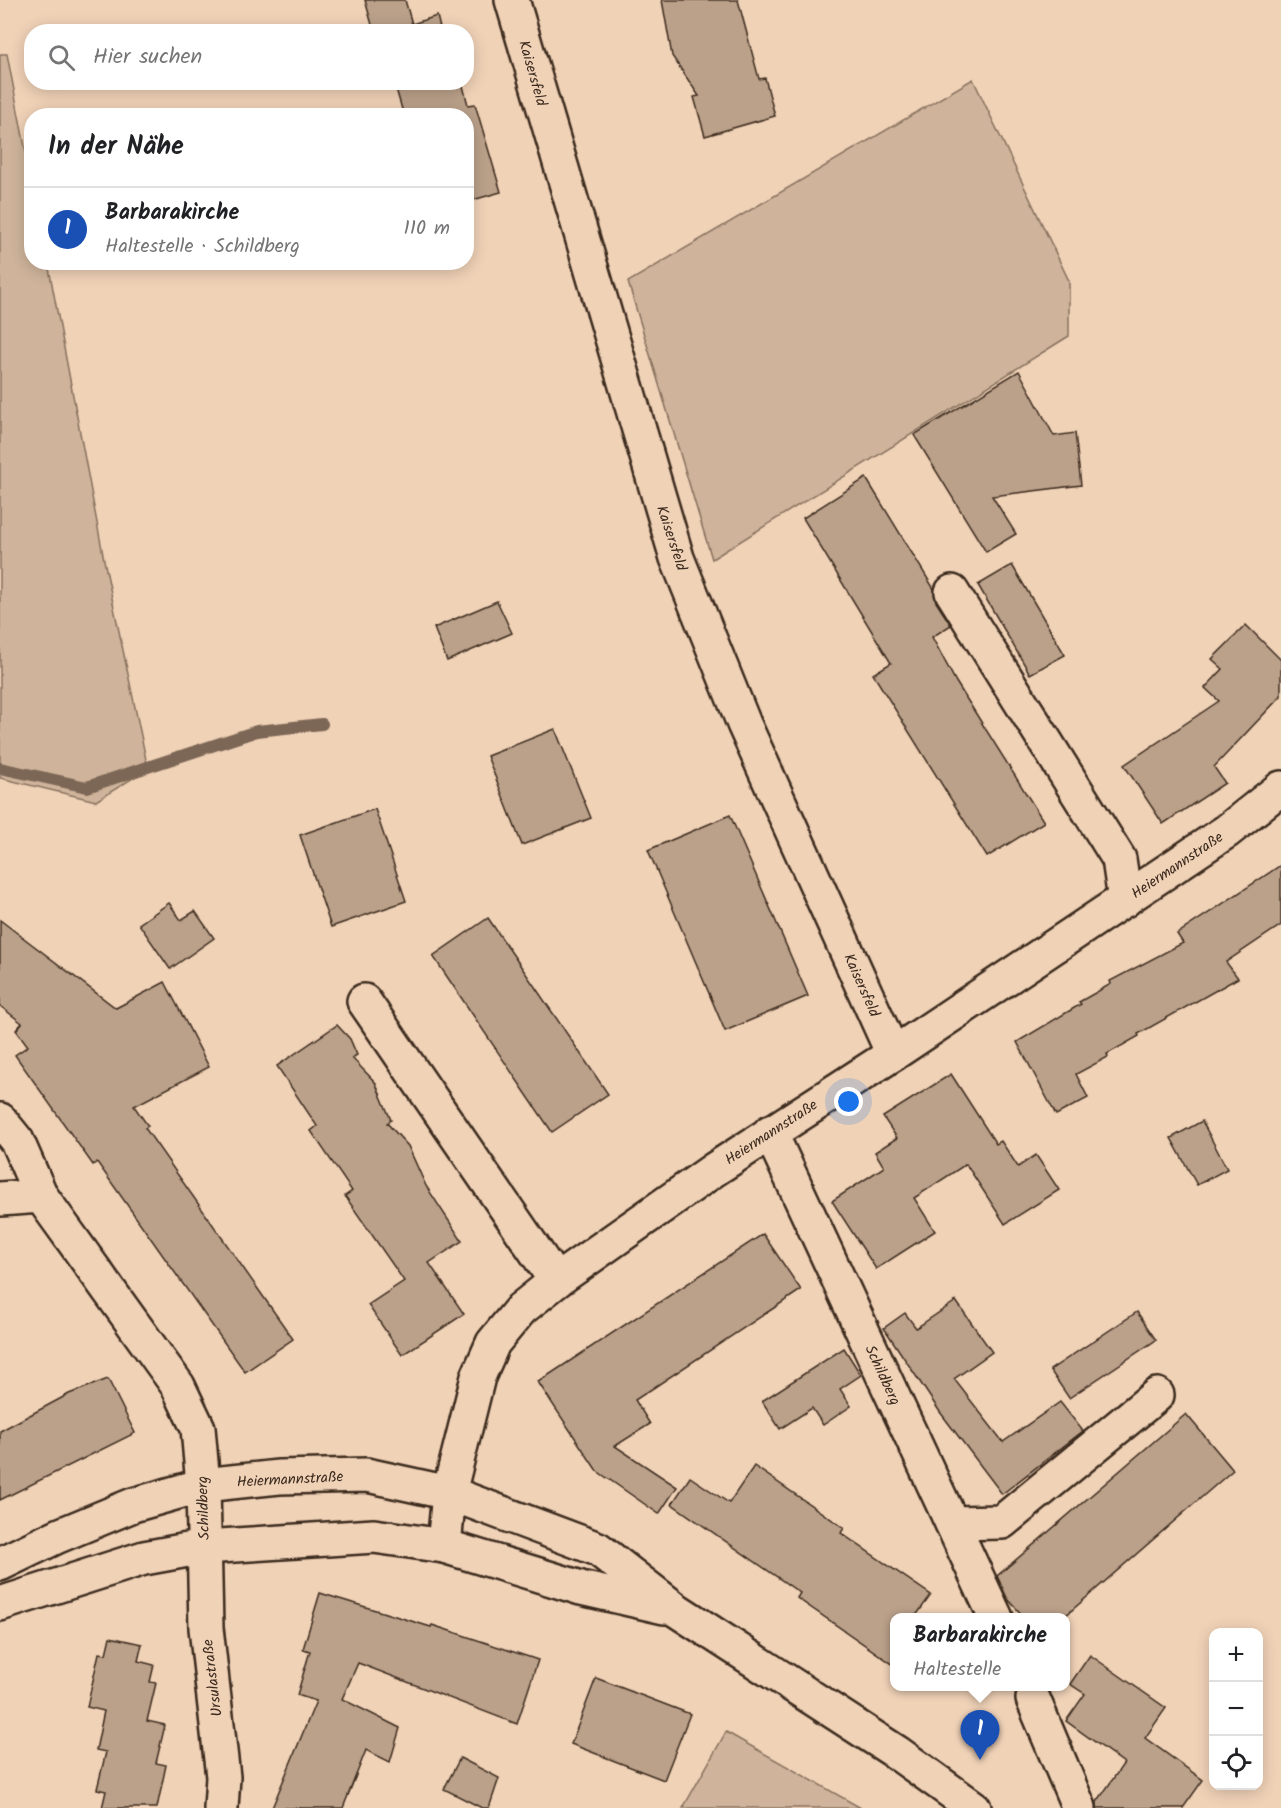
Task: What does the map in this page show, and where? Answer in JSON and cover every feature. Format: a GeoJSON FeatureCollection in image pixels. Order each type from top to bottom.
{"type":"FeatureCollection","features":[{"type":"Feature","properties":{"kind":"street","name":"Kaisersfeld"},"geometry":{"type":"LineString","coordinates":[[512,0],[677,558],[744,724],[893,1054]]}},
{"type":"Feature","properties":{"kind":"street"},"geometry":{"type":"LineString","coordinates":[[952,592],[1119,859],[1125,900]]}},
{"type":"Feature","properties":{"kind":"street","name":"Heiermannstraße"},"geometry":{"type":"LineString","coordinates":[[444,1546],[449,1492],[477,1377],[493,1343],[521,1309],[556,1281],[770,1132],[893,1054],[1125,900],[1227,831],[1281,788]]}},
{"type":"Feature","properties":{"kind":"street"},"geometry":{"type":"LineString","coordinates":[[364,1001],[556,1281]]}},
{"type":"Feature","properties":{"kind":"street","name":"Schildberg"},"geometry":{"type":"LineString","coordinates":[[0,1120],[17,1141],[41,1196],[178,1386],[198,1428],[203,1485],[204,1547],[374,1536],[444,1546],[581,1588],[675,1609]]}},
{"type":"Feature","properties":{"kind":"street","name":"Schildberg"},"geometry":{"type":"LineString","coordinates":[[770,1132],[994,1613]]}},
{"type":"Feature","properties":{"kind":"street"},"geometry":{"type":"LineString","coordinates":[[0,1199],[41,1196]]}},
{"type":"Feature","properties":{"kind":"street"},"geometry":{"type":"LineString","coordinates":[[952,1523],[1002,1522],[1157,1395]]}},
{"type":"Feature","properties":{"kind":"street","name":"Heiermannstraße"},"geometry":{"type":"LineString","coordinates":[[0,1564],[133,1504],[203,1485],[279,1477],[367,1475],[449,1492]]}},
{"type":"Feature","properties":{"kind":"street","name":"Schildberg"},"geometry":{"type":"LineString","coordinates":[[449,1492],[598,1549],[675,1609],[896,1752],[974,1808]]}},
{"type":"Feature","properties":{"kind":"street"},"geometry":{"type":"LineString","coordinates":[[0,1604],[144,1558],[204,1547]]}},
{"type":"Feature","properties":{"kind":"street","name":"Ursulastraße"},"geometry":{"type":"LineString","coordinates":[[204,1547],[206,1628],[223,1777],[221,1808]]}},
{"type":"Feature","properties":{"kind":"street"},"geometry":{"type":"LineString","coordinates":[[1033,1699],[1079,1808]]}},
{"type":"Feature","properties":{"kind":"shaded area"},"geometry":{"type":"Polygon","coordinates":[[[0,54],[7,54],[24,142],[24,270],[49,270],[104,560],[148,769],[96,801],[0,778],[0,54]]]}},
{"type":"Feature","properties":{"kind":"shaded area"},"geometry":{"type":"Polygon","coordinates":[[[973,79],[1069,281],[1069,336],[712,559],[628,282],[973,79]]]}},
{"type":"Feature","properties":{"kind":"shaded area"},"geometry":{"type":"Polygon","coordinates":[[[726,1732],[861,1808],[683,1808],[726,1732]]]}},
{"type":"Feature","properties":{"kind":"building"},"geometry":{"type":"Polygon","coordinates":[[[365,0],[405,0],[412,24],[372,24],[365,0]]]}},
{"type":"Feature","properties":{"kind":"building"},"geometry":{"type":"Polygon","coordinates":[[[662,0],[738,0],[759,79],[765,78],[775,116],[705,136],[694,97],[699,96],[672,56],[662,0]]]}},
{"type":"Feature","properties":{"kind":"building"},"geometry":{"type":"Polygon","coordinates":[[[437,16],[439,24],[412,24],[437,16]]]}},
{"type":"Feature","properties":{"kind":"building"},"geometry":{"type":"Polygon","coordinates":[[[396,90],[464,90],[468,105],[475,104],[501,192],[474,200],[474,108],[402,108],[396,90]]]}},
{"type":"Feature","properties":{"kind":"building"},"geometry":{"type":"Polygon","coordinates":[[[1019,371],[1054,436],[1075,433],[1081,485],[992,496],[1016,534],[986,552],[914,435],[1019,371]]]}},
{"type":"Feature","properties":{"kind":"building"},"geometry":{"type":"Polygon","coordinates":[[[866,478],[934,589],[936,602],[951,625],[932,637],[956,682],[1044,822],[987,857],[873,674],[891,663],[803,518],[866,478]]]}},
{"type":"Feature","properties":{"kind":"building"},"geometry":{"type":"Polygon","coordinates":[[[1012,565],[1065,655],[1030,674],[978,585],[1012,565]]]}},
{"type":"Feature","properties":{"kind":"building"},"geometry":{"type":"Polygon","coordinates":[[[497,601],[512,633],[447,661],[434,628],[497,601]]]}},
{"type":"Feature","properties":{"kind":"building"},"geometry":{"type":"Polygon","coordinates":[[[1246,625],[1281,660],[1281,696],[1214,767],[1225,783],[1163,824],[1124,765],[1219,701],[1205,688],[1223,669],[1212,659],[1246,625]]]}},
{"type":"Feature","properties":{"kind":"building"},"geometry":{"type":"Polygon","coordinates":[[[555,729],[591,818],[522,845],[487,756],[555,729]]]}},
{"type":"Feature","properties":{"kind":"building"},"geometry":{"type":"Polygon","coordinates":[[[375,809],[406,901],[331,927],[300,835],[375,809]]]}},
{"type":"Feature","properties":{"kind":"building"},"geometry":{"type":"Polygon","coordinates":[[[730,815],[808,996],[725,1031],[648,850],[730,815]]]}},
{"type":"Feature","properties":{"kind":"building"},"geometry":{"type":"Polygon","coordinates":[[[1281,865],[1281,925],[1226,962],[1238,978],[1138,1034],[1139,1036],[1107,1054],[1108,1057],[1076,1074],[1088,1098],[1056,1115],[1017,1042],[1081,1004],[1079,1002],[1111,984],[1110,981],[1183,943],[1177,934],[1281,865]]]}},
{"type":"Feature","properties":{"kind":"building"},"geometry":{"type":"Polygon","coordinates":[[[169,903],[181,920],[195,911],[214,938],[170,969],[139,924],[169,903]]]}},
{"type":"Feature","properties":{"kind":"building"},"geometry":{"type":"Polygon","coordinates":[[[488,918],[608,1094],[552,1132],[433,956],[488,918]]]}},
{"type":"Feature","properties":{"kind":"building"},"geometry":{"type":"Polygon","coordinates":[[[0,920],[116,1008],[165,982],[209,1067],[134,1106],[148,1126],[145,1128],[293,1339],[245,1372],[97,1162],[93,1165],[15,1055],[28,1046],[16,1030],[22,1023],[0,1006],[0,920]]]}},
{"type":"Feature","properties":{"kind":"building"},"geometry":{"type":"Polygon","coordinates":[[[337,1025],[350,1039],[357,1055],[352,1058],[375,1082],[391,1120],[387,1123],[408,1146],[426,1186],[462,1241],[429,1263],[464,1314],[402,1355],[368,1305],[404,1281],[345,1196],[352,1191],[311,1131],[317,1126],[277,1066],[337,1025]]]}},
{"type":"Feature","properties":{"kind":"building"},"geometry":{"type":"Polygon","coordinates":[[[951,1074],[996,1144],[1001,1141],[1018,1167],[1036,1155],[1059,1190],[1005,1224],[966,1164],[914,1198],[935,1231],[876,1269],[832,1201],[884,1167],[875,1152],[897,1138],[883,1117],[951,1074]]]}},
{"type":"Feature","properties":{"kind":"building"},"geometry":{"type":"Polygon","coordinates":[[[1202,1121],[1227,1169],[1197,1185],[1171,1138],[1202,1121]]]}},
{"type":"Feature","properties":{"kind":"building"},"geometry":{"type":"Polygon","coordinates":[[[763,1234],[801,1290],[635,1400],[650,1424],[615,1446],[677,1487],[659,1514],[597,1471],[538,1382],[763,1234]]]}},
{"type":"Feature","properties":{"kind":"building"},"geometry":{"type":"Polygon","coordinates":[[[956,1301],[992,1352],[954,1379],[1003,1442],[1060,1402],[1083,1431],[1002,1494],[940,1412],[884,1328],[905,1313],[916,1328],[956,1301]]]}},
{"type":"Feature","properties":{"kind":"building"},"geometry":{"type":"Polygon","coordinates":[[[1137,1312],[1156,1340],[1069,1398],[1050,1370],[1137,1312]]]}},
{"type":"Feature","properties":{"kind":"building"},"geometry":{"type":"Polygon","coordinates":[[[844,1348],[861,1375],[840,1389],[851,1406],[823,1425],[812,1408],[780,1429],[762,1401],[844,1348]]]}},
{"type":"Feature","properties":{"kind":"building"},"geometry":{"type":"Polygon","coordinates":[[[108,1379],[135,1433],[0,1500],[0,1431],[69,1394],[108,1379]]]}},
{"type":"Feature","properties":{"kind":"building"},"geometry":{"type":"Polygon","coordinates":[[[1186,1414],[1233,1470],[1069,1613],[1020,1613],[1007,1598],[997,1576],[1186,1414]]]}},
{"type":"Feature","properties":{"kind":"building"},"geometry":{"type":"Polygon","coordinates":[[[754,1466],[844,1528],[841,1533],[931,1595],[918,1613],[890,1613],[890,1662],[797,1598],[800,1593],[672,1504],[690,1477],[729,1503],[754,1466]]]}},
{"type":"Feature","properties":{"kind":"building"},"geometry":{"type":"Polygon","coordinates":[[[320,1593],[431,1627],[432,1625],[538,1660],[517,1724],[358,1663],[342,1699],[400,1728],[390,1762],[366,1750],[343,1808],[272,1808],[316,1701],[297,1695],[310,1651],[303,1649],[320,1593]]]}},
{"type":"Feature","properties":{"kind":"building"},"geometry":{"type":"Polygon","coordinates":[[[110,1637],[142,1644],[138,1661],[154,1665],[150,1682],[156,1683],[147,1721],[165,1725],[156,1763],[166,1765],[157,1808],[102,1808],[106,1791],[97,1789],[106,1752],[96,1750],[104,1711],[87,1707],[99,1653],[106,1654],[110,1637]]]}},
{"type":"Feature","properties":{"kind":"building"},"geometry":{"type":"Polygon","coordinates":[[[1090,1655],[1166,1708],[1145,1738],[1203,1780],[1183,1808],[1097,1808],[1097,1802],[1124,1763],[1066,1721],[1085,1694],[1070,1684],[1090,1655]]]}},
{"type":"Feature","properties":{"kind":"building"},"geometry":{"type":"Polygon","coordinates":[[[596,1678],[690,1714],[664,1780],[571,1744],[596,1678]]]}},
{"type":"Feature","properties":{"kind":"building"},"geometry":{"type":"Polygon","coordinates":[[[460,1758],[499,1778],[489,1808],[482,1808],[444,1789],[460,1758]]]}},
{"type":"Feature","properties":{"kind":"waterway"},"geometry":{"type":"LineString","coordinates":[[0,768],[87,787],[257,731],[322,724]]}},
{"type":"Feature","properties":{"kind":"place","name":"Barbarakirche"},"geometry":{"type":"Point","coordinates":[980,1760]}}]}
